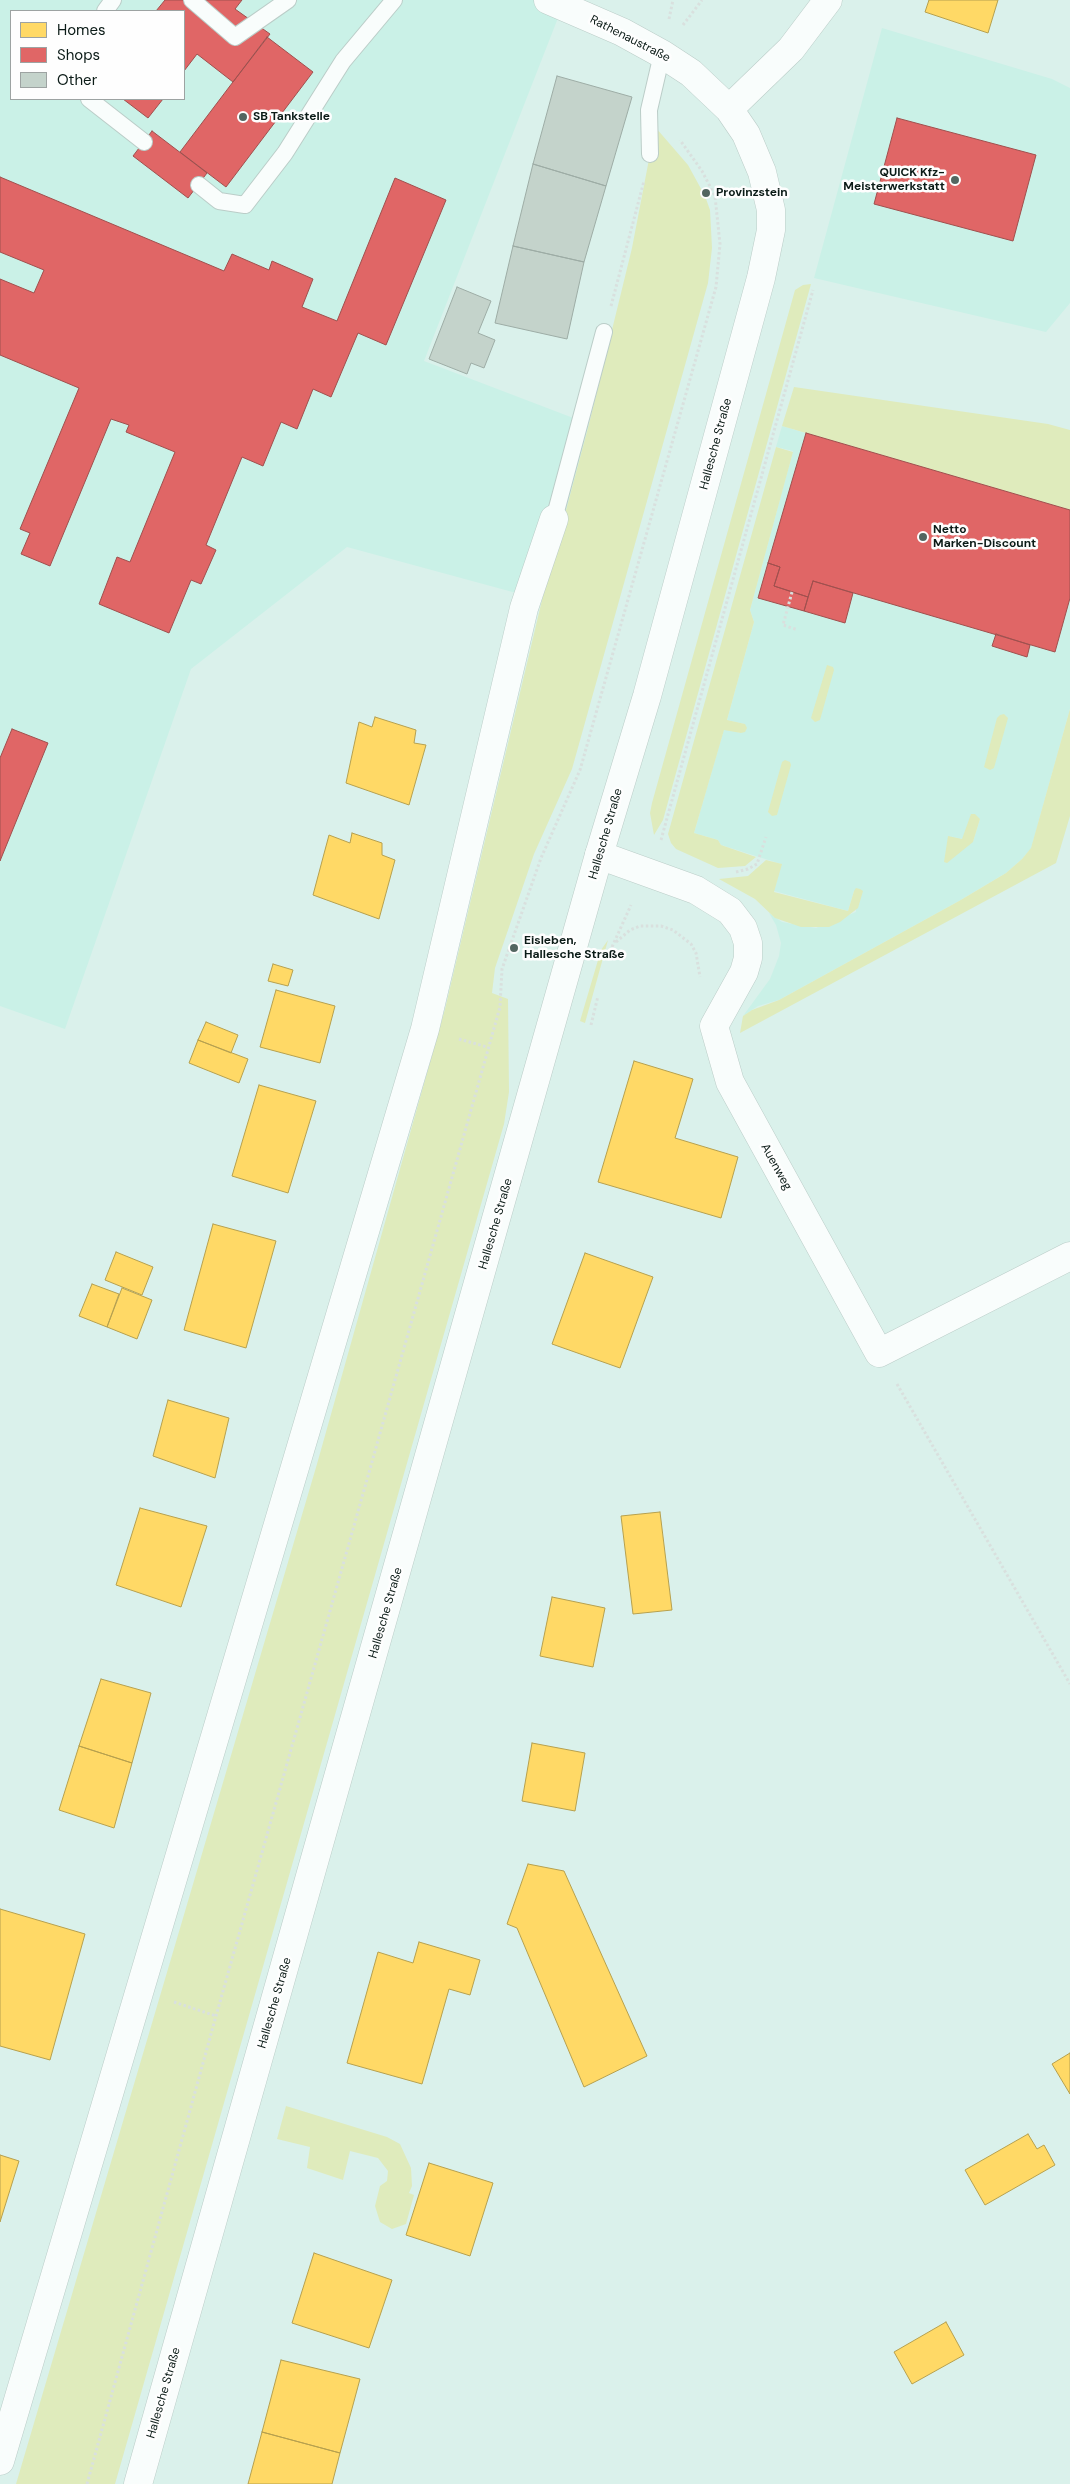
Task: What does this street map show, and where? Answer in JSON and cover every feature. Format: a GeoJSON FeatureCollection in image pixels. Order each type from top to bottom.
{"type":"FeatureCollection","features":[{"type":"Feature","properties":{"kind":"street","name":"Rathenaustraße"},"geometry":{"type":"LineString","coordinates":[[548,0],[622,32],[662,54],[690,74],[729,109]]}},
{"type":"Feature","properties":{"kind":"street"},"geometry":{"type":"LineString","coordinates":[[729,109],[792,49],[828,0]]}},
{"type":"Feature","properties":{"kind":"street","name":"Hallesche Straße"},"geometry":{"type":"LineString","coordinates":[[138,2484],[599,855],[655,668],[761,278],[771,230],[771,210],[762,172],[746,134],[729,109]]}},
{"type":"Feature","properties":{"kind":"street"},"geometry":{"type":"LineString","coordinates":[[0,2461],[425,1029],[524,608],[554,519]]}},
{"type":"Feature","properties":{"kind":"street"},"geometry":{"type":"LineString","coordinates":[[599,855],[696,890],[730,911],[743,928],[748,943],[748,958],[744,972],[714,1026]]}},
{"type":"Feature","properties":{"kind":"street","name":"Auenweg"},"geometry":{"type":"LineString","coordinates":[[714,1026],[730,1082],[879,1353]]}},
{"type":"Feature","properties":{"kind":"street"},"geometry":{"type":"LineString","coordinates":[[879,1353],[1070,1256]]}},
{"type":"Feature","properties":{"kind":"lane"},"geometry":{"type":"LineString","coordinates":[[106,10],[114,0]]}},
{"type":"Feature","properties":{"kind":"lane"},"geometry":{"type":"LineString","coordinates":[[192,0],[235,37],[288,0]]}},
{"type":"Feature","properties":{"kind":"lane"},"geometry":{"type":"LineString","coordinates":[[199,184],[219,201],[246,205],[285,153],[343,61],[394,0]]}},
{"type":"Feature","properties":{"kind":"lane"},"geometry":{"type":"LineString","coordinates":[[650,154],[649,110],[662,54]]}},
{"type":"Feature","properties":{"kind":"lane"},"geometry":{"type":"LineString","coordinates":[[91,100],[144,142]]}},
{"type":"Feature","properties":{"kind":"lane"},"geometry":{"type":"LineString","coordinates":[[554,519],[604,332]]}},
{"type":"Feature","properties":{"kind":"path"},"geometry":{"type":"LineString","coordinates":[[87,2484],[216,2016],[500,1007],[502,969],[541,858],[580,770],[716,287],[720,244],[715,196],[702,170],[678,138]]}},
{"type":"Feature","properties":{"kind":"path"},"geometry":{"type":"LineString","coordinates":[[604,332],[650,154]]}},
{"type":"Feature","properties":{"kind":"path"},"geometry":{"type":"LineString","coordinates":[[610,955],[612,946],[662,838],[813,290]]}},
{"type":"Feature","properties":{"kind":"path"},"geometry":{"type":"LineString","coordinates":[[792,592],[783,624],[798,630]]}},
{"type":"Feature","properties":{"kind":"path"},"geometry":{"type":"LineString","coordinates":[[734,872],[748,870],[757,864],[766,837]]}},
{"type":"Feature","properties":{"kind":"path"},"geometry":{"type":"LineString","coordinates":[[612,946],[630,930],[646,926],[661,926],[682,936],[696,953],[699,964],[699,988],[714,1026]]}},
{"type":"Feature","properties":{"kind":"path"},"geometry":{"type":"LineString","coordinates":[[591,1024],[600,990]]}},
{"type":"Feature","properties":{"kind":"path"},"geometry":{"type":"LineString","coordinates":[[879,1353],[1070,1684]]}},
{"type":"Feature","properties":{"kind":"path"},"geometry":{"type":"LineString","coordinates":[[141,1991],[216,2016]]}},
{"type":"Feature","properties":{"kind":"shaded area"},"geometry":{"type":"Polygon","coordinates":[[[0,0],[565,0],[424,361],[589,424],[542,600],[347,547],[191,669],[65,1029],[0,1006],[0,0]]]}},
{"type":"Feature","properties":{"kind":"shaded area"},"geometry":{"type":"Polygon","coordinates":[[[882,28],[1052,79],[1070,88],[1070,303],[1046,332],[814,278],[882,28]]]}},
{"type":"Feature","properties":{"kind":"shaded area"},"geometry":{"type":"Polygon","coordinates":[[[782,426],[1070,510],[1070,709],[1031,849],[1022,859],[1006,873],[959,901],[779,1000],[758,1006],[743,1016],[770,979],[779,956],[781,943],[776,925],[769,913],[782,922],[816,928],[856,912],[854,891],[848,911],[774,891],[781,864],[721,845],[718,840],[694,833],[724,729],[741,733],[745,724],[727,720],[754,622],[750,610],[793,451],[776,447],[782,426]],[[980,819],[962,839],[948,836],[973,842],[980,819]]]}},
{"type":"Feature","properties":{"kind":"green space"},"geometry":{"type":"Polygon","coordinates":[[[650,121],[688,165],[705,196],[710,210],[712,248],[708,283],[572,769],[534,854],[495,968],[492,993],[508,999],[509,1092],[504,1124],[115,2484],[16,2484],[317,1464],[445,1009],[542,600],[589,424],[632,248],[650,154],[650,121]]]}},
{"type":"Feature","properties":{"kind":"green space"},"geometry":{"type":"Polygon","coordinates":[[[811,284],[663,820],[654,835],[650,813],[652,803],[795,290],[803,285],[811,284]]]}},
{"type":"Feature","properties":{"kind":"green space"},"geometry":{"type":"Polygon","coordinates":[[[794,387],[1048,424],[1070,430],[1070,510],[782,426],[794,387]]]}},
{"type":"Feature","properties":{"kind":"green space"},"geometry":{"type":"Polygon","coordinates":[[[776,447],[793,452],[750,610],[754,622],[727,720],[745,724],[747,728],[745,732],[741,733],[724,730],[694,833],[718,840],[721,845],[756,857],[745,866],[718,868],[676,849],[671,843],[668,834],[776,447]]]}},
{"type":"Feature","properties":{"kind":"green space"},"geometry":{"type":"Polygon","coordinates":[[[827,665],[833,667],[834,670],[820,720],[815,722],[811,718],[827,665]]]}},
{"type":"Feature","properties":{"kind":"green space"},"geometry":{"type":"Polygon","coordinates":[[[1070,709],[1070,816],[1056,863],[740,1033],[743,1016],[752,1010],[779,1000],[959,901],[1006,873],[1022,859],[1031,848],[1070,709]]]}},
{"type":"Feature","properties":{"kind":"green space"},"geometry":{"type":"Polygon","coordinates":[[[1004,714],[1008,718],[994,768],[990,770],[984,767],[997,718],[1004,714]]]}},
{"type":"Feature","properties":{"kind":"green space"},"geometry":{"type":"Polygon","coordinates":[[[785,760],[790,762],[791,765],[777,815],[772,816],[768,812],[782,762],[785,760]]]}},
{"type":"Feature","properties":{"kind":"green space"},"geometry":{"type":"Polygon","coordinates":[[[971,814],[975,814],[980,819],[973,842],[947,863],[944,862],[948,836],[962,839],[971,814]]]}},
{"type":"Feature","properties":{"kind":"green space"},"geometry":{"type":"Polygon","coordinates":[[[766,860],[782,864],[774,892],[848,911],[856,888],[863,891],[858,908],[840,922],[829,927],[801,927],[775,918],[755,899],[719,879],[748,876],[766,860]]]}},
{"type":"Feature","properties":{"kind":"green space"},"geometry":{"type":"Polygon","coordinates":[[[608,940],[585,1023],[580,1021],[601,950],[608,940]]]}},
{"type":"Feature","properties":{"kind":"green space"},"geometry":{"type":"Polygon","coordinates":[[[286,2106],[387,2137],[400,2144],[411,2168],[412,2186],[409,2193],[414,2195],[406,2224],[392,2229],[380,2222],[375,2206],[380,2186],[387,2181],[388,2171],[378,2158],[350,2151],[343,2180],[307,2168],[310,2147],[277,2139],[286,2106]]]}},
{"type":"Feature","properties":{"kind":"building: Homes"},"geometry":{"type":"Polygon","coordinates":[[[929,0],[998,0],[988,33],[925,12],[929,0]]]}},
{"type":"Feature","properties":{"kind":"building: Homes"},"geometry":{"type":"Polygon","coordinates":[[[375,717],[416,730],[414,743],[426,745],[409,805],[346,783],[359,722],[372,727],[375,717]]]}},
{"type":"Feature","properties":{"kind":"building: Homes"},"geometry":{"type":"Polygon","coordinates":[[[352,833],[382,843],[382,855],[395,860],[379,919],[313,895],[329,835],[350,843],[352,833]]]}},
{"type":"Feature","properties":{"kind":"building: Homes"},"geometry":{"type":"Polygon","coordinates":[[[273,964],[293,970],[288,986],[268,981],[273,964]]]}},
{"type":"Feature","properties":{"kind":"building: Homes"},"geometry":{"type":"Polygon","coordinates":[[[276,990],[335,1006],[320,1063],[260,1047],[276,990]]]}},
{"type":"Feature","properties":{"kind":"building: Homes"},"geometry":{"type":"Polygon","coordinates":[[[206,1022],[238,1035],[231,1053],[198,1040],[206,1022]]]}},
{"type":"Feature","properties":{"kind":"building: Homes"},"geometry":{"type":"Polygon","coordinates":[[[198,1040],[248,1059],[239,1083],[189,1063],[198,1040]]]}},
{"type":"Feature","properties":{"kind":"building: Homes"},"geometry":{"type":"Polygon","coordinates":[[[634,1061],[693,1079],[675,1138],[738,1157],[721,1218],[598,1182],[634,1061]]]}},
{"type":"Feature","properties":{"kind":"building: Homes"},"geometry":{"type":"Polygon","coordinates":[[[259,1085],[316,1101],[288,1193],[232,1176],[259,1085]]]}},
{"type":"Feature","properties":{"kind":"building: Homes"},"geometry":{"type":"Polygon","coordinates":[[[213,1224],[276,1241],[246,1348],[184,1330],[213,1224]]]}},
{"type":"Feature","properties":{"kind":"building: Homes"},"geometry":{"type":"Polygon","coordinates":[[[116,1252],[153,1267],[142,1295],[105,1280],[116,1252]]]}},
{"type":"Feature","properties":{"kind":"building: Homes"},"geometry":{"type":"Polygon","coordinates":[[[585,1253],[653,1277],[620,1368],[552,1344],[585,1253]]]}},
{"type":"Feature","properties":{"kind":"building: Homes"},"geometry":{"type":"Polygon","coordinates":[[[92,1284],[119,1294],[107,1327],[79,1316],[92,1284]]]}},
{"type":"Feature","properties":{"kind":"building: Homes"},"geometry":{"type":"Polygon","coordinates":[[[122,1288],[152,1300],[137,1339],[107,1327],[122,1288]]]}},
{"type":"Feature","properties":{"kind":"building: Homes"},"geometry":{"type":"Polygon","coordinates":[[[168,1400],[229,1418],[215,1478],[153,1456],[168,1400]]]}},
{"type":"Feature","properties":{"kind":"building: Homes"},"geometry":{"type":"Polygon","coordinates":[[[140,1508],[207,1526],[181,1607],[116,1585],[140,1508]]]}},
{"type":"Feature","properties":{"kind":"building: Homes"},"geometry":{"type":"Polygon","coordinates":[[[660,1512],[672,1610],[633,1614],[621,1516],[660,1512]]]}},
{"type":"Feature","properties":{"kind":"building: Homes"},"geometry":{"type":"Polygon","coordinates":[[[552,1597],[605,1608],[593,1667],[540,1656],[552,1597]]]}},
{"type":"Feature","properties":{"kind":"building: Homes"},"geometry":{"type":"Polygon","coordinates":[[[101,1679],[151,1693],[132,1763],[79,1746],[101,1679]]]}},
{"type":"Feature","properties":{"kind":"building: Homes"},"geometry":{"type":"Polygon","coordinates":[[[532,1743],[585,1753],[575,1811],[522,1801],[532,1743]]]}},
{"type":"Feature","properties":{"kind":"building: Homes"},"geometry":{"type":"Polygon","coordinates":[[[79,1746],[132,1763],[114,1828],[59,1810],[79,1746]]]}},
{"type":"Feature","properties":{"kind":"building: Homes"},"geometry":{"type":"Polygon","coordinates":[[[528,1864],[564,1871],[647,2056],[584,2087],[517,1928],[507,1924],[528,1864]]]}},
{"type":"Feature","properties":{"kind":"building: Homes"},"geometry":{"type":"Polygon","coordinates":[[[0,1909],[85,1934],[50,2060],[0,2046],[0,1909]]]}},
{"type":"Feature","properties":{"kind":"building: Homes"},"geometry":{"type":"Polygon","coordinates":[[[419,1942],[480,1960],[470,1995],[449,1989],[422,2084],[347,2063],[378,1952],[413,1963],[419,1942]]]}},
{"type":"Feature","properties":{"kind":"building: Homes"},"geometry":{"type":"Polygon","coordinates":[[[1070,2053],[1070,2094],[1052,2064],[1070,2053]]]}},
{"type":"Feature","properties":{"kind":"building: Homes"},"geometry":{"type":"Polygon","coordinates":[[[1028,2134],[1037,2149],[1044,2145],[1055,2165],[985,2205],[965,2170],[1028,2134]]]}},
{"type":"Feature","properties":{"kind":"building: Homes"},"geometry":{"type":"Polygon","coordinates":[[[0,2155],[19,2161],[0,2222],[0,2155]]]}},
{"type":"Feature","properties":{"kind":"building: Homes"},"geometry":{"type":"Polygon","coordinates":[[[429,2163],[493,2183],[470,2256],[406,2235],[429,2163]]]}},
{"type":"Feature","properties":{"kind":"building: Homes"},"geometry":{"type":"Polygon","coordinates":[[[314,2253],[392,2280],[369,2348],[292,2323],[314,2253]]]}},
{"type":"Feature","properties":{"kind":"building: Homes"},"geometry":{"type":"Polygon","coordinates":[[[946,2322],[964,2355],[912,2384],[894,2352],[946,2322]]]}},
{"type":"Feature","properties":{"kind":"building: Homes"},"geometry":{"type":"Polygon","coordinates":[[[281,2360],[360,2379],[340,2453],[262,2432],[281,2360]]]}},
{"type":"Feature","properties":{"kind":"building: Homes"},"geometry":{"type":"Polygon","coordinates":[[[262,2432],[340,2453],[332,2484],[248,2484],[262,2432]]]}},
{"type":"Feature","properties":{"kind":"building: Shops"},"geometry":{"type":"Polygon","coordinates":[[[165,0],[242,0],[235,9],[270,34],[233,82],[197,54],[185,70],[185,10],[157,10],[165,0]]]}},
{"type":"Feature","properties":{"kind":"building: Shops","name":"SB Tankstelle"},"geometry":{"type":"Polygon","coordinates":[[[267,37],[313,72],[226,187],[180,152],[267,37]]]}},
{"type":"Feature","properties":{"kind":"building: Shops"},"geometry":{"type":"Polygon","coordinates":[[[124,100],[162,100],[148,118],[124,100]]]}},
{"type":"Feature","properties":{"kind":"building: Shops","name":"QUICK Kfz- Meisterwerkstatt"},"geometry":{"type":"Polygon","coordinates":[[[897,118],[1036,155],[1013,241],[874,204],[897,118]]]}},
{"type":"Feature","properties":{"kind":"building: Shops"},"geometry":{"type":"Polygon","coordinates":[[[152,131],[207,173],[188,198],[133,156],[152,131]]]}},
{"type":"Feature","properties":{"kind":"building: Shops"},"geometry":{"type":"Polygon","coordinates":[[[0,177],[224,271],[232,254],[269,270],[272,261],[313,279],[302,307],[337,321],[395,178],[446,200],[386,345],[358,333],[331,397],[313,389],[297,429],[281,422],[263,466],[242,457],[206,545],[216,550],[201,584],[191,580],[169,633],[99,604],[117,557],[130,562],[175,452],[126,432],[129,425],[111,419],[50,566],[21,554],[30,533],[20,529],[79,388],[0,355],[0,279],[34,293],[44,270],[0,252],[0,177]]]}},
{"type":"Feature","properties":{"kind":"building: Shops","name":"Netto Marken-Discount"},"geometry":{"type":"Polygon","coordinates":[[[806,433],[1070,510],[1070,598],[1055,652],[813,581],[808,597],[774,586],[780,567],[768,563],[806,433]]]}},
{"type":"Feature","properties":{"kind":"building: Shops"},"geometry":{"type":"Polygon","coordinates":[[[768,563],[780,567],[774,586],[808,597],[804,611],[758,598],[768,563]]]}},
{"type":"Feature","properties":{"kind":"building: Shops"},"geometry":{"type":"Polygon","coordinates":[[[813,581],[853,593],[845,623],[804,611],[813,581]]]}},
{"type":"Feature","properties":{"kind":"building: Shops"},"geometry":{"type":"Polygon","coordinates":[[[996,634],[1030,645],[1027,657],[992,646],[996,634]]]}},
{"type":"Feature","properties":{"kind":"building: Shops"},"geometry":{"type":"Polygon","coordinates":[[[12,729],[48,743],[0,861],[0,758],[12,729]]]}},
{"type":"Feature","properties":{"kind":"building: Other"},"geometry":{"type":"Polygon","coordinates":[[[557,76],[632,97],[606,186],[533,164],[557,76]]]}},
{"type":"Feature","properties":{"kind":"building: Other"},"geometry":{"type":"Polygon","coordinates":[[[533,164],[606,186],[584,262],[513,246],[533,164]]]}},
{"type":"Feature","properties":{"kind":"building: Other"},"geometry":{"type":"Polygon","coordinates":[[[513,246],[584,262],[567,339],[495,323],[513,246]]]}},
{"type":"Feature","properties":{"kind":"building: Other"},"geometry":{"type":"Polygon","coordinates":[[[457,287],[491,301],[478,333],[495,340],[484,368],[471,363],[467,374],[429,359],[457,287]]]}},
{"type":"Feature","properties":{"kind":"place","name":"SB Tankstelle"},"geometry":{"type":"Point","coordinates":[243,117]}},
{"type":"Feature","properties":{"kind":"place","name":"QUICK Kfz- Meisterwerkstatt"},"geometry":{"type":"Point","coordinates":[955,180]}},
{"type":"Feature","properties":{"kind":"place","name":"Provinzstein"},"geometry":{"type":"Point","coordinates":[706,193]}},
{"type":"Feature","properties":{"kind":"place","name":"Netto Marken-Discount"},"geometry":{"type":"Point","coordinates":[923,537]}},
{"type":"Feature","properties":{"kind":"place","name":"Eisleben, Hallesche Straße"},"geometry":{"type":"Point","coordinates":[514,948]}}]}
